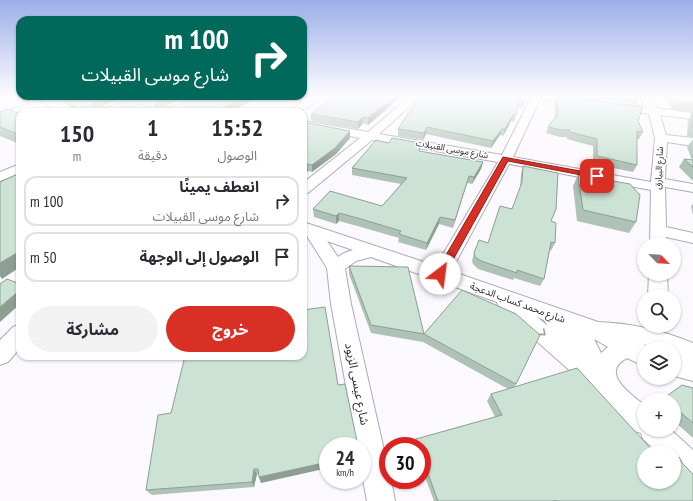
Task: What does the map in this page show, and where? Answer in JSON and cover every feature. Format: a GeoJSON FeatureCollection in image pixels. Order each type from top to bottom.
{"type":"FeatureCollection","features":[{"type":"Feature","properties":{"kind":"street","name":"شارع موسى القبيلات"},"geometry":{"type":"LineString","coordinates":[[310,119],[371,135],[506,159],[658,184],[693,188]]}},
{"type":"Feature","properties":{"kind":"street"},"geometry":{"type":"LineString","coordinates":[[307,187],[389,119]]}},
{"type":"Feature","properties":{"kind":"street"},"geometry":{"type":"LineString","coordinates":[[440,274],[506,159],[526,119]]}},
{"type":"Feature","properties":{"kind":"street","name":"شارع البيارق"},"geometry":{"type":"LineString","coordinates":[[655,119],[661,138],[658,184],[658,237]]}},
{"type":"Feature","properties":{"kind":"street"},"geometry":{"type":"LineString","coordinates":[[661,138],[693,142]]}},
{"type":"Feature","properties":{"kind":"street"},"geometry":{"type":"LineString","coordinates":[[0,177],[16,170]]}},
{"type":"Feature","properties":{"kind":"street","name":"شارع محمد كساب الدعجة"},"geometry":{"type":"LineString","coordinates":[[307,228],[598,331],[636,352]]}},
{"type":"Feature","properties":{"kind":"street","name":"شارع عيسى الزيود"},"geometry":{"type":"LineString","coordinates":[[307,228],[336,267],[341,304],[381,501]]}},
{"type":"Feature","properties":{"kind":"street"},"geometry":{"type":"LineString","coordinates":[[681,238],[693,238]]}},
{"type":"Feature","properties":{"kind":"street"},"geometry":{"type":"LineString","coordinates":[[336,267],[356,254],[371,251]]}},
{"type":"Feature","properties":{"kind":"street"},"geometry":{"type":"LineString","coordinates":[[490,292],[523,316],[637,416]]}},
{"type":"Feature","properties":{"kind":"street"},"geometry":{"type":"LineString","coordinates":[[551,314],[578,356],[609,390]]}},
{"type":"Feature","properties":{"kind":"street"},"geometry":{"type":"LineString","coordinates":[[575,323],[609,390]]}},
{"type":"Feature","properties":{"kind":"street","name":"شارع محمد كساب الدعجة"},"geometry":{"type":"LineString","coordinates":[[598,331],[637,332]]}},
{"type":"Feature","properties":{"kind":"street","name":"شارع محمد كساب الدعجة"},"geometry":{"type":"LineString","coordinates":[[660,333],[693,353]]}},
{"type":"Feature","properties":{"kind":"street"},"geometry":{"type":"LineString","coordinates":[[0,355],[16,337]]}},
{"type":"Feature","properties":{"kind":"street"},"geometry":{"type":"LineString","coordinates":[[609,390],[605,377],[605,366],[609,357],[617,351],[636,352]]}},
{"type":"Feature","properties":{"kind":"street"},"geometry":{"type":"LineString","coordinates":[[681,368],[693,371]]}},
{"type":"Feature","properties":{"kind":"street"},"geometry":{"type":"LineString","coordinates":[[660,437],[693,468]]}},
{"type":"Feature","properties":{"kind":"building"},"geometry":{"type":"Polygon","coordinates":[[[0,119],[16,119],[16,133],[0,127],[0,119]]]}},
{"type":"Feature","properties":{"kind":"building"},"geometry":{"type":"Polygon","coordinates":[[[343,119],[361,119],[358,122],[343,119]]]}},
{"type":"Feature","properties":{"kind":"building"},"geometry":{"type":"Polygon","coordinates":[[[404,119],[510,119],[505,129],[502,129],[493,141],[427,127],[424,133],[398,129],[404,119]]]}},
{"type":"Feature","properties":{"kind":"building"},"geometry":{"type":"Polygon","coordinates":[[[554,119],[639,119],[643,132],[637,131],[637,165],[597,156],[597,139],[570,132],[570,130],[548,127],[554,119]]]}},
{"type":"Feature","properties":{"kind":"building"},"geometry":{"type":"Polygon","coordinates":[[[307,123],[350,131],[335,148],[312,165],[307,164],[307,123]]]}},
{"type":"Feature","properties":{"kind":"building"},"geometry":{"type":"Polygon","coordinates":[[[392,138],[421,143],[419,151],[483,162],[474,177],[469,176],[455,220],[440,217],[427,243],[399,234],[401,231],[361,219],[339,213],[336,216],[313,209],[330,191],[382,206],[407,178],[352,168],[376,140],[389,143],[392,138]]]}},
{"type":"Feature","properties":{"kind":"building"},"geometry":{"type":"Polygon","coordinates":[[[684,159],[693,160],[693,167],[684,159]]]}},
{"type":"Feature","properties":{"kind":"building"},"geometry":{"type":"Polygon","coordinates":[[[523,166],[558,173],[556,209],[551,221],[556,223],[555,243],[551,242],[544,279],[517,270],[517,273],[481,261],[475,257],[474,253],[479,240],[488,243],[500,206],[512,209],[522,182],[523,166]]]}},
{"type":"Feature","properties":{"kind":"building"},"geometry":{"type":"Polygon","coordinates":[[[16,175],[16,253],[0,263],[0,182],[16,175]]]}},
{"type":"Feature","properties":{"kind":"building"},"geometry":{"type":"Polygon","coordinates":[[[578,175],[630,184],[640,195],[636,222],[583,210],[578,175]]]}},
{"type":"Feature","properties":{"kind":"building"},"geometry":{"type":"Polygon","coordinates":[[[349,266],[408,267],[424,334],[371,325],[349,266]]]}},
{"type":"Feature","properties":{"kind":"building"},"geometry":{"type":"Polygon","coordinates":[[[7,279],[16,282],[16,293],[0,307],[0,284],[7,279]]]}},
{"type":"Feature","properties":{"kind":"building"},"geometry":{"type":"Polygon","coordinates":[[[462,290],[516,314],[540,335],[516,384],[424,334],[462,290]]]}},
{"type":"Feature","properties":{"kind":"building"},"geometry":{"type":"Polygon","coordinates":[[[325,307],[338,385],[345,384],[356,437],[319,437],[319,464],[259,477],[258,469],[254,469],[252,482],[146,490],[158,415],[171,413],[184,360],[307,360],[307,309],[325,307]]]}},
{"type":"Feature","properties":{"kind":"building"},"geometry":{"type":"Polygon","coordinates":[[[577,368],[637,433],[637,437],[640,437],[648,445],[637,445],[637,489],[681,489],[681,460],[693,474],[693,501],[438,501],[431,482],[431,437],[423,437],[502,415],[491,394],[577,368]]]}},
{"type":"Feature","properties":{"kind":"building"},"geometry":{"type":"Polygon","coordinates":[[[682,385],[693,388],[693,423],[681,413],[681,393],[671,393],[682,385]]]}},
{"type":"Feature","properties":{"kind":"route"},"geometry":{"type":"LineString","coordinates":[[440,274],[506,159],[597,176]]}}]}
